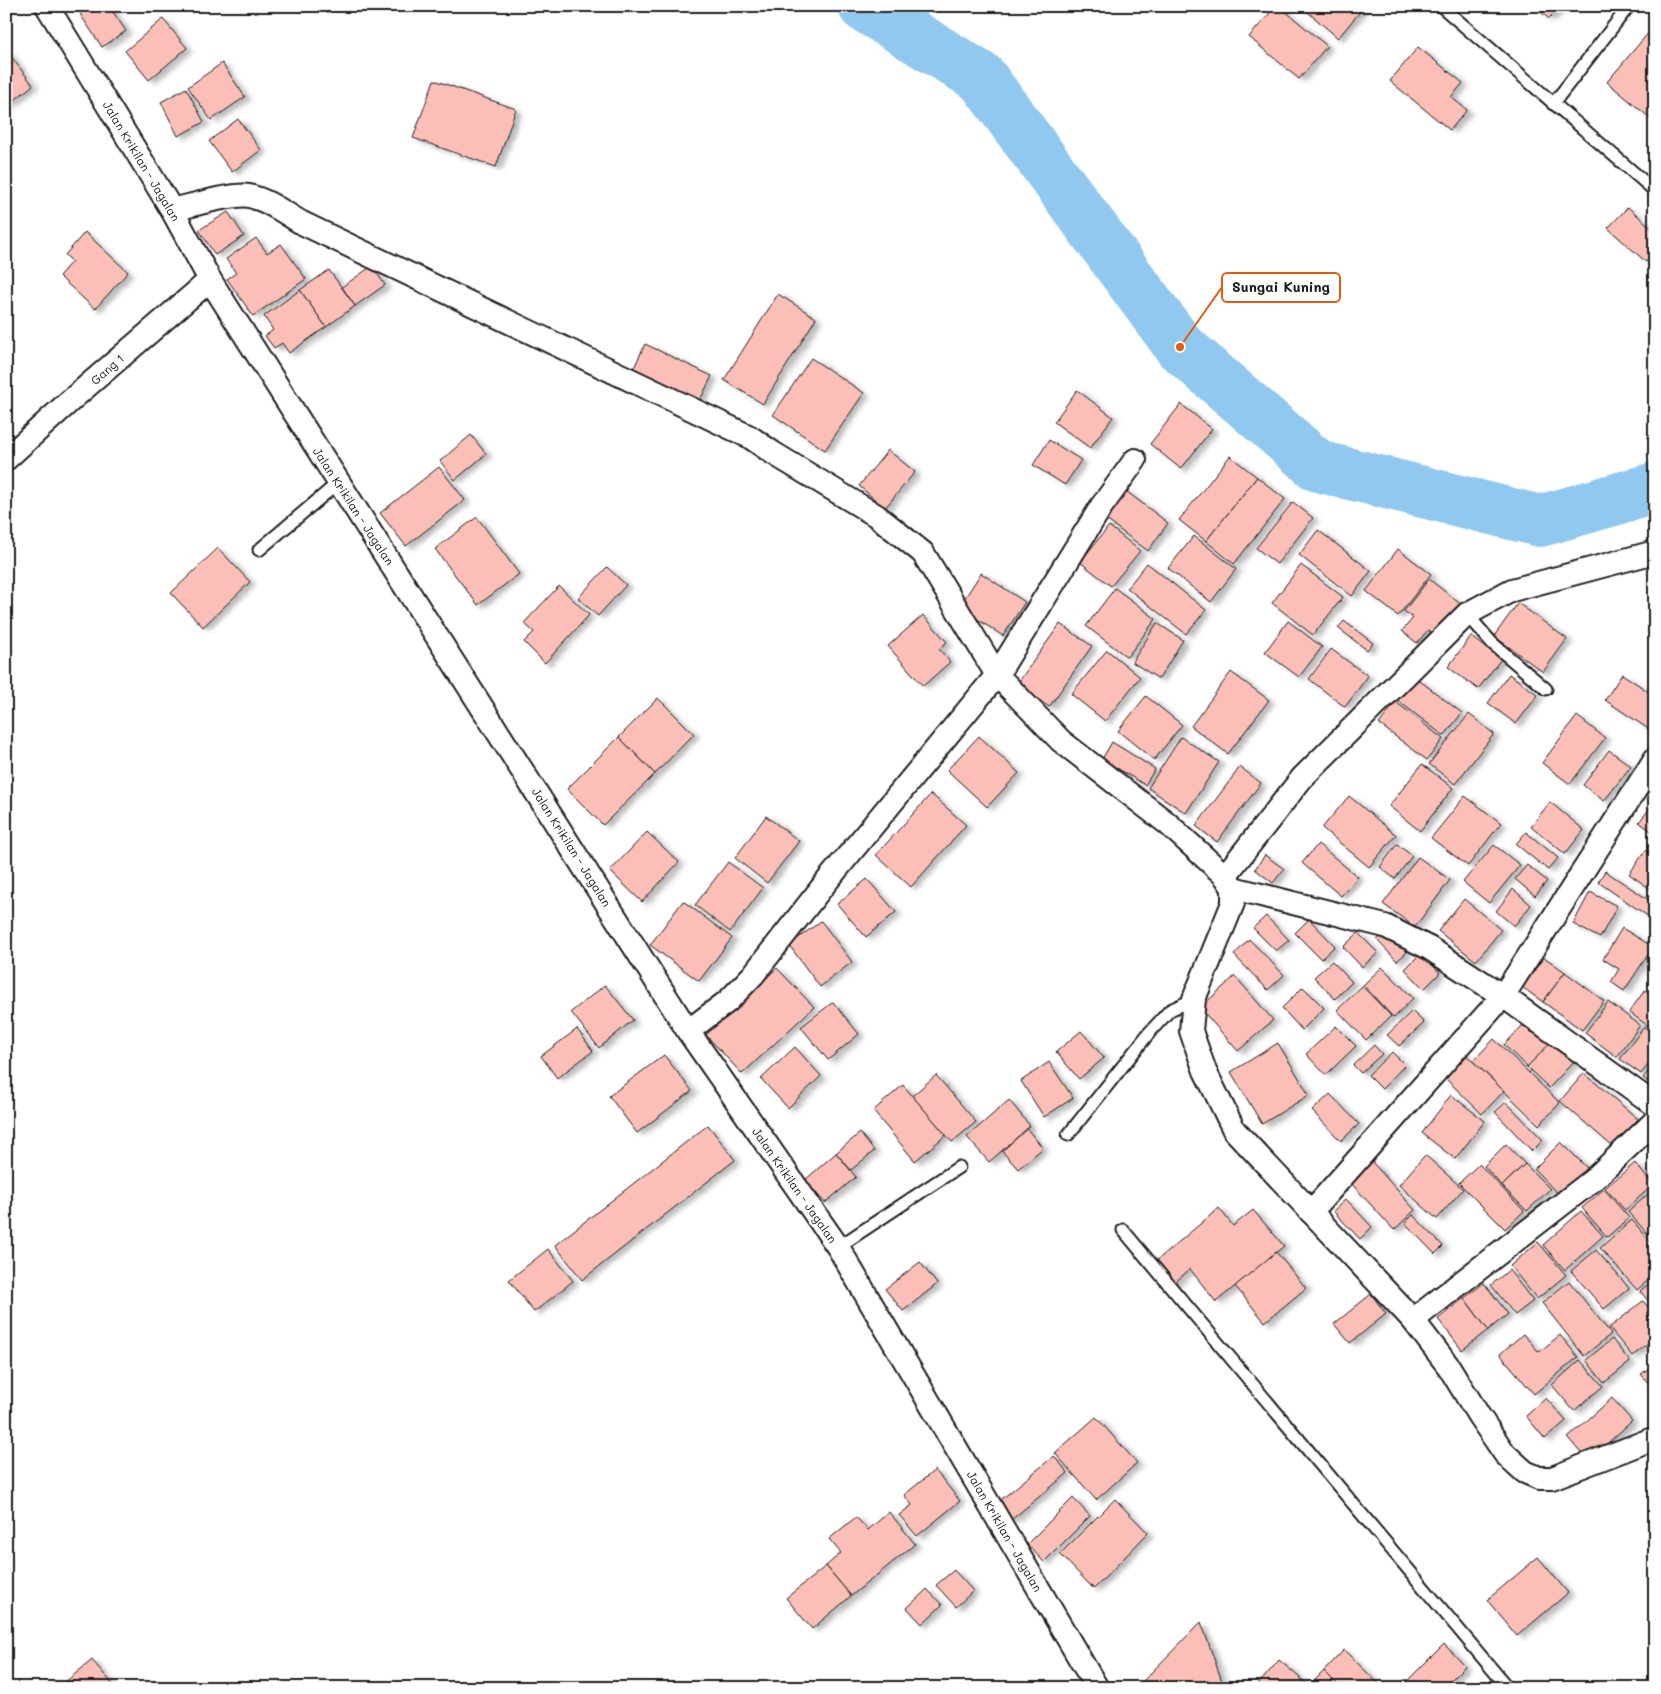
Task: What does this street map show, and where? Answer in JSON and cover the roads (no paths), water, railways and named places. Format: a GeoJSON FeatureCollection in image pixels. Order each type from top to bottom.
{"type":"FeatureCollection","features":[{"type":"Feature","properties":{"kind":"street","name":"Jalan Krikilan - Jagalan"},"geometry":{"type":"LineString","coordinates":[[48,6],[172,210],[210,280],[688,1031],[838,1247],[1097,1688]]}},
{"type":"Feature","properties":{"kind":"street"},"geometry":{"type":"LineString","coordinates":[[172,210],[239,196],[248,196],[263,201],[302,223],[750,437],[877,516],[923,553],[997,676],[1061,742],[1167,824],[1229,882],[1385,926],[1429,948],[1502,996],[1655,1105]]}},
{"type":"Feature","properties":{"kind":"street","name":"Gang 1"},"geometry":{"type":"LineString","coordinates":[[6,459],[210,280]]}},
{"type":"Feature","properties":{"kind":"street"},"geometry":{"type":"LineString","coordinates":[[688,1031],[728,1001],[753,975],[823,886],[997,676],[1101,507],[1135,460]]}},
{"type":"Feature","properties":{"kind":"street"},"geometry":{"type":"LineString","coordinates":[[1655,552],[1512,590],[1467,614],[1302,778],[1229,882],[1233,903],[1194,999],[1190,1031],[1206,1071],[1234,1130],[1413,1320],[1449,1367],[1505,1454],[1526,1472],[1539,1478],[1552,1478],[1655,1438]]}},
{"type":"Feature","properties":{"kind":"street"},"geometry":{"type":"LineString","coordinates":[[1311,1212],[1502,996],[1655,759]]}},
{"type":"Feature","properties":{"kind":"street"},"geometry":{"type":"LineString","coordinates":[[1413,1320],[1593,1180],[1655,1121]]}},
{"type":"Feature","properties":{"kind":"lane"},"geometry":{"type":"LineString","coordinates":[[1441,6],[1655,191]]}},
{"type":"Feature","properties":{"kind":"lane"},"geometry":{"type":"LineString","coordinates":[[1553,104],[1629,6]]}},
{"type":"Feature","properties":{"kind":"lane"},"geometry":{"type":"LineString","coordinates":[[259,550],[339,482]]}},
{"type":"Feature","properties":{"kind":"lane"},"geometry":{"type":"LineString","coordinates":[[1467,614],[1492,643],[1546,689]]}},
{"type":"Feature","properties":{"kind":"lane"},"geometry":{"type":"LineString","coordinates":[[1068,1135],[1148,1033],[1170,1010],[1194,999]]}},
{"type":"Feature","properties":{"kind":"lane"},"geometry":{"type":"LineString","coordinates":[[838,1247],[959,1167]]}},
{"type":"Feature","properties":{"kind":"lane"},"geometry":{"type":"LineString","coordinates":[[1122,1230],[1508,1688]]}},
{"type":"Feature","properties":{"kind":"waterway"},"geometry":{"type":"LineString","coordinates":[[864,6],[982,78],[1180,347],[1318,466],[1540,521],[1655,488]]}},
{"type":"Feature","properties":{"kind":"place","name":"Sungai Kuning"},"geometry":{"type":"Point","coordinates":[1180,347]}}]}
